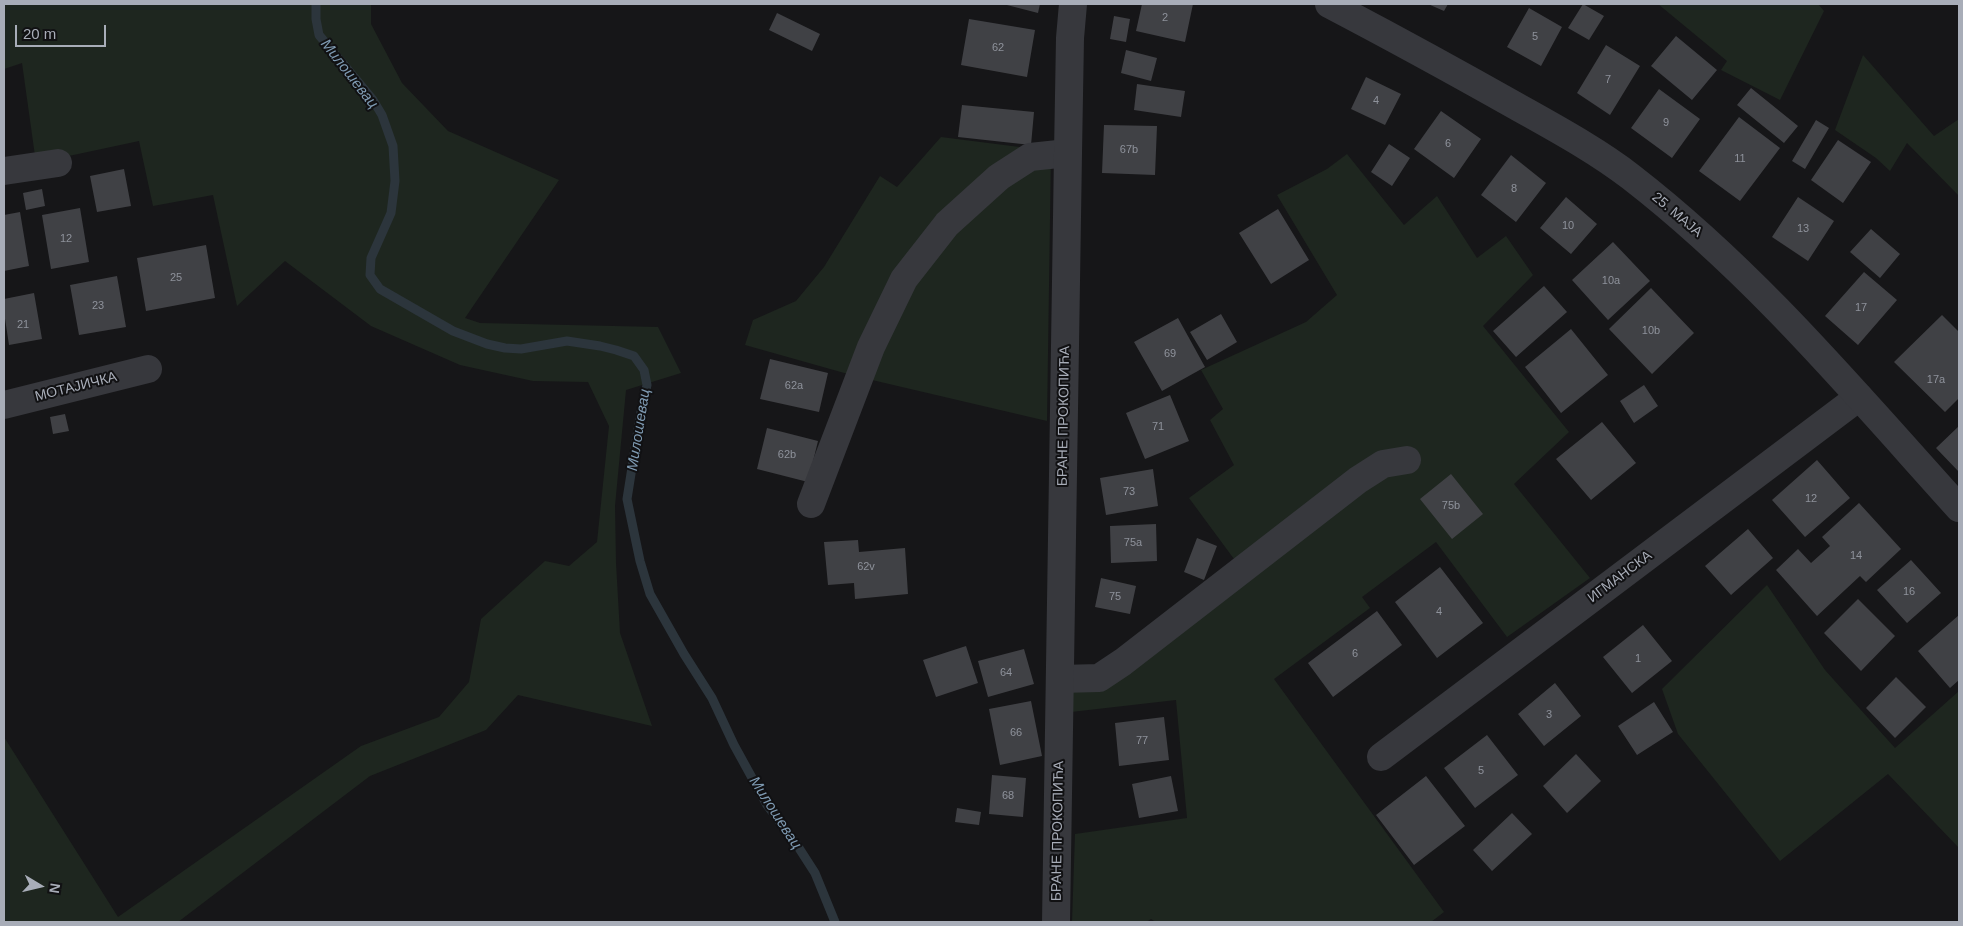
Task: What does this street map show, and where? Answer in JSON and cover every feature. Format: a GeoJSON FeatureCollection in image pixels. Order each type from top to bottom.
{"type":"FeatureCollection","features":[{"type":"Feature","properties":{"kind":"street","name":"БРАНЕ ПРОКОПИЋА"},"geometry":{"type":"LineString","coordinates":[[1056,922],[1072,4]]}},
{"type":"Feature","properties":{"kind":"street","name":"25. МАЈА"},"geometry":{"type":"LineString","coordinates":[[1329,4],[1438,62],[1560,131],[1629,176],[1679,215],[1765,295],[1959,508]]}},
{"type":"Feature","properties":{"kind":"street"},"geometry":{"type":"LineString","coordinates":[[811,504],[871,347],[904,279],[947,224],[999,177],[1030,157],[1068,153]]}},
{"type":"Feature","properties":{"kind":"street"},"geometry":{"type":"LineString","coordinates":[[4,171],[58,163]]}},
{"type":"Feature","properties":{"kind":"street","name":"МОТАЈИЧКА"},"geometry":{"type":"LineString","coordinates":[[4,405],[148,369]]}},
{"type":"Feature","properties":{"kind":"street","name":"ИГМАНСКА"},"geometry":{"type":"LineString","coordinates":[[1382,757],[1859,397]]}},
{"type":"Feature","properties":{"kind":"street"},"geometry":{"type":"LineString","coordinates":[[1060,679],[1098,678],[1124,662],[1358,480],[1383,464],[1407,460]]}},
{"type":"Feature","properties":{"kind":"shaded area"},"geometry":{"type":"Polygon","coordinates":[[[4,4],[371,4],[371,24],[402,83],[448,131],[559,180],[465,318],[480,323],[658,327],[681,373],[626,390],[615,506],[620,633],[652,726],[518,695],[486,730],[370,776],[178,922],[4,922],[4,737],[118,917],[361,746],[439,717],[469,682],[481,619],[545,561],[569,566],[597,542],[609,426],[588,382],[533,381],[460,365],[371,326],[285,261],[237,306],[213,195],[153,206],[139,141],[36,163],[22,63],[4,69],[4,4]]]}},
{"type":"Feature","properties":{"kind":"shaded area"},"geometry":{"type":"Polygon","coordinates":[[[1658,4],[1818,4],[1824,11],[1780,100],[1721,70],[1727,61],[1658,4]]]}},
{"type":"Feature","properties":{"kind":"shaded area"},"geometry":{"type":"Polygon","coordinates":[[[1863,55],[1934,136],[1959,119],[1959,196],[1907,143],[1890,171],[1876,158],[1835,130],[1863,55]]]}},
{"type":"Feature","properties":{"kind":"shaded area"},"geometry":{"type":"Polygon","coordinates":[[[941,137],[1051,151],[1047,421],[855,376],[745,345],[753,320],[796,301],[824,267],[880,176],[897,187],[941,137]]]}},
{"type":"Feature","properties":{"kind":"shaded area"},"geometry":{"type":"Polygon","coordinates":[[[1347,154],[1404,225],[1437,196],[1477,258],[1506,236],[1533,275],[1483,326],[1569,432],[1514,484],[1590,578],[1507,637],[1436,542],[1362,597],[1370,608],[1274,679],[1444,912],[1431,922],[1156,922],[1151,919],[1146,922],[1072,922],[1075,834],[1187,818],[1176,700],[1071,712],[1072,672],[1107,664],[1234,559],[1189,498],[1234,465],[1210,420],[1223,409],[1201,370],[1306,322],[1337,295],[1277,195],[1327,169],[1347,154]]]}},
{"type":"Feature","properties":{"kind":"shaded area"},"geometry":{"type":"Polygon","coordinates":[[[1767,585],[1825,670],[1895,748],[1959,691],[1959,848],[1888,774],[1780,861],[1678,734],[1662,689],[1767,585]]]}},
{"type":"Feature","properties":{"kind":"building"},"geometry":{"type":"Polygon","coordinates":[[[1003,4],[1040,4],[1038,13],[1003,4]]]}},
{"type":"Feature","properties":{"kind":"building"},"geometry":{"type":"Polygon","coordinates":[[[1142,4],[1193,4],[1185,42],[1136,31],[1142,4]]]}},
{"type":"Feature","properties":{"kind":"building"},"geometry":{"type":"Polygon","coordinates":[[[1428,4],[1448,4],[1444,11],[1428,4]]]}},
{"type":"Feature","properties":{"kind":"building"},"geometry":{"type":"Polygon","coordinates":[[[1583,4],[1604,16],[1589,40],[1568,28],[1583,4]]]}},
{"type":"Feature","properties":{"kind":"building"},"geometry":{"type":"Polygon","coordinates":[[[1529,8],[1562,27],[1541,66],[1507,47],[1529,8]]]}},
{"type":"Feature","properties":{"kind":"building"},"geometry":{"type":"Polygon","coordinates":[[[777,13],[820,34],[812,51],[769,30],[777,13]]]}},
{"type":"Feature","properties":{"kind":"building"},"geometry":{"type":"Polygon","coordinates":[[[1114,16],[1130,19],[1126,42],[1110,39],[1114,16]]]}},
{"type":"Feature","properties":{"kind":"building"},"geometry":{"type":"Polygon","coordinates":[[[969,19],[1035,30],[1027,77],[961,65],[969,19]]]}},
{"type":"Feature","properties":{"kind":"building"},"geometry":{"type":"Polygon","coordinates":[[[1676,36],[1717,70],[1692,100],[1651,66],[1676,36]]]}},
{"type":"Feature","properties":{"kind":"building"},"geometry":{"type":"Polygon","coordinates":[[[1606,45],[1640,66],[1610,115],[1577,93],[1606,45]]]}},
{"type":"Feature","properties":{"kind":"building"},"geometry":{"type":"Polygon","coordinates":[[[1126,50],[1157,58],[1151,81],[1121,73],[1126,50]]]}},
{"type":"Feature","properties":{"kind":"building"},"geometry":{"type":"Polygon","coordinates":[[[1366,77],[1401,94],[1385,125],[1351,109],[1366,77]]]}},
{"type":"Feature","properties":{"kind":"building"},"geometry":{"type":"Polygon","coordinates":[[[1137,84],[1185,91],[1181,117],[1134,110],[1137,84]]]}},
{"type":"Feature","properties":{"kind":"building"},"geometry":{"type":"Polygon","coordinates":[[[1751,88],[1798,126],[1784,143],[1737,105],[1751,88]]]}},
{"type":"Feature","properties":{"kind":"building"},"geometry":{"type":"Polygon","coordinates":[[[1659,89],[1700,119],[1672,158],[1631,128],[1659,89]]]}},
{"type":"Feature","properties":{"kind":"building"},"geometry":{"type":"Polygon","coordinates":[[[962,105],[1034,112],[1031,145],[958,137],[962,105]]]}},
{"type":"Feature","properties":{"kind":"building"},"geometry":{"type":"Polygon","coordinates":[[[1441,111],[1481,139],[1454,178],[1414,149],[1441,111]]]}},
{"type":"Feature","properties":{"kind":"building"},"geometry":{"type":"Polygon","coordinates":[[[1739,117],[1780,148],[1740,201],[1699,171],[1739,117]]]}},
{"type":"Feature","properties":{"kind":"building"},"geometry":{"type":"Polygon","coordinates":[[[1816,120],[1829,128],[1805,169],[1792,161],[1816,120]]]}},
{"type":"Feature","properties":{"kind":"building"},"geometry":{"type":"Polygon","coordinates":[[[1104,125],[1157,126],[1155,175],[1102,173],[1104,125]]]}},
{"type":"Feature","properties":{"kind":"building"},"geometry":{"type":"Polygon","coordinates":[[[1838,140],[1871,162],[1843,203],[1811,180],[1838,140]]]}},
{"type":"Feature","properties":{"kind":"building"},"geometry":{"type":"Polygon","coordinates":[[[1389,144],[1410,158],[1392,186],[1371,172],[1389,144]]]}},
{"type":"Feature","properties":{"kind":"building"},"geometry":{"type":"Polygon","coordinates":[[[1511,155],[1546,183],[1516,222],[1481,195],[1511,155]]]}},
{"type":"Feature","properties":{"kind":"building"},"geometry":{"type":"Polygon","coordinates":[[[124,169],[131,206],[97,212],[90,176],[124,169]]]}},
{"type":"Feature","properties":{"kind":"building"},"geometry":{"type":"Polygon","coordinates":[[[42,189],[45,206],[26,210],[23,193],[42,189]]]}},
{"type":"Feature","properties":{"kind":"building"},"geometry":{"type":"Polygon","coordinates":[[[1566,197],[1597,224],[1571,254],[1540,228],[1566,197]]]}},
{"type":"Feature","properties":{"kind":"building"},"geometry":{"type":"Polygon","coordinates":[[[1798,197],[1834,221],[1808,261],[1772,237],[1798,197]]]}},
{"type":"Feature","properties":{"kind":"building"},"geometry":{"type":"Polygon","coordinates":[[[80,208],[89,262],[51,269],[42,215],[80,208]]]}},
{"type":"Feature","properties":{"kind":"building"},"geometry":{"type":"Polygon","coordinates":[[[1278,209],[1309,260],[1271,284],[1239,233],[1278,209]]]}},
{"type":"Feature","properties":{"kind":"building"},"geometry":{"type":"Polygon","coordinates":[[[20,212],[29,266],[4,271],[4,215],[20,212]]]}},
{"type":"Feature","properties":{"kind":"building"},"geometry":{"type":"Polygon","coordinates":[[[1871,229],[1900,254],[1880,278],[1850,252],[1871,229]]]}},
{"type":"Feature","properties":{"kind":"building"},"geometry":{"type":"Polygon","coordinates":[[[1613,242],[1650,281],[1608,320],[1572,280],[1613,242]]]}},
{"type":"Feature","properties":{"kind":"building"},"geometry":{"type":"Polygon","coordinates":[[[206,245],[215,298],[146,311],[137,258],[206,245]]]}},
{"type":"Feature","properties":{"kind":"building"},"geometry":{"type":"Polygon","coordinates":[[[1864,272],[1897,300],[1858,345],[1825,316],[1864,272]]]}},
{"type":"Feature","properties":{"kind":"building"},"geometry":{"type":"Polygon","coordinates":[[[117,276],[126,327],[79,335],[70,285],[117,276]]]}},
{"type":"Feature","properties":{"kind":"building"},"geometry":{"type":"Polygon","coordinates":[[[1544,286],[1567,312],[1516,357],[1493,331],[1544,286]]]}},
{"type":"Feature","properties":{"kind":"building"},"geometry":{"type":"Polygon","coordinates":[[[1651,288],[1694,333],[1652,374],[1609,329],[1651,288]]]}},
{"type":"Feature","properties":{"kind":"building"},"geometry":{"type":"Polygon","coordinates":[[[34,293],[42,339],[9,345],[4,299],[34,293]]]}},
{"type":"Feature","properties":{"kind":"building"},"geometry":{"type":"Polygon","coordinates":[[[1221,314],[1237,342],[1207,360],[1190,332],[1221,314]]]}},
{"type":"Feature","properties":{"kind":"building"},"geometry":{"type":"Polygon","coordinates":[[[1942,315],[1959,332],[1959,398],[1945,412],[1894,362],[1942,315]]]}},
{"type":"Feature","properties":{"kind":"building"},"geometry":{"type":"Polygon","coordinates":[[[1178,318],[1205,367],[1162,391],[1134,342],[1178,318]]]}},
{"type":"Feature","properties":{"kind":"building"},"geometry":{"type":"Polygon","coordinates":[[[1571,329],[1608,375],[1561,413],[1525,367],[1571,329]]]}},
{"type":"Feature","properties":{"kind":"building"},"geometry":{"type":"Polygon","coordinates":[[[770,359],[828,373],[819,412],[760,399],[770,359]]]}},
{"type":"Feature","properties":{"kind":"building"},"geometry":{"type":"Polygon","coordinates":[[[1644,385],[1658,406],[1634,423],[1620,401],[1644,385]]]}},
{"type":"Feature","properties":{"kind":"building"},"geometry":{"type":"Polygon","coordinates":[[[1170,395],[1189,441],[1145,459],[1126,413],[1170,395]]]}},
{"type":"Feature","properties":{"kind":"building"},"geometry":{"type":"Polygon","coordinates":[[[65,414],[69,431],[53,434],[50,417],[65,414]]]}},
{"type":"Feature","properties":{"kind":"building"},"geometry":{"type":"Polygon","coordinates":[[[1602,422],[1636,463],[1591,500],[1556,459],[1602,422]]]}},
{"type":"Feature","properties":{"kind":"building"},"geometry":{"type":"Polygon","coordinates":[[[1959,426],[1959,472],[1936,448],[1959,426]]]}},
{"type":"Feature","properties":{"kind":"building"},"geometry":{"type":"Polygon","coordinates":[[[767,428],[818,441],[808,482],[757,469],[767,428]]]}},
{"type":"Feature","properties":{"kind":"building"},"geometry":{"type":"Polygon","coordinates":[[[1817,460],[1850,498],[1805,537],[1772,500],[1817,460]]]}},
{"type":"Feature","properties":{"kind":"building"},"geometry":{"type":"Polygon","coordinates":[[[1153,469],[1158,506],[1106,515],[1100,478],[1153,469]]]}},
{"type":"Feature","properties":{"kind":"building"},"geometry":{"type":"Polygon","coordinates":[[[1451,474],[1483,514],[1452,539],[1420,499],[1451,474]]]}},
{"type":"Feature","properties":{"kind":"building"},"geometry":{"type":"Polygon","coordinates":[[[1859,503],[1901,549],[1866,582],[1860,576],[1817,616],[1776,570],[1798,549],[1811,563],[1830,546],[1822,537],[1859,503]]]}},
{"type":"Feature","properties":{"kind":"building"},"geometry":{"type":"Polygon","coordinates":[[[1156,524],[1157,561],[1111,563],[1110,526],[1156,524]]]}},
{"type":"Feature","properties":{"kind":"building"},"geometry":{"type":"Polygon","coordinates":[[[1748,529],[1773,558],[1731,595],[1705,566],[1748,529]]]}},
{"type":"Feature","properties":{"kind":"building"},"geometry":{"type":"Polygon","coordinates":[[[1197,538],[1217,546],[1204,580],[1184,572],[1197,538]]]}},
{"type":"Feature","properties":{"kind":"building"},"geometry":{"type":"Polygon","coordinates":[[[858,540],[859,552],[905,548],[908,594],[855,599],[854,583],[828,585],[824,542],[858,540]]]}},
{"type":"Feature","properties":{"kind":"building"},"geometry":{"type":"Polygon","coordinates":[[[1911,560],[1941,593],[1907,623],[1877,590],[1911,560]]]}},
{"type":"Feature","properties":{"kind":"building"},"geometry":{"type":"Polygon","coordinates":[[[1440,567],[1483,623],[1437,658],[1395,602],[1440,567]]]}},
{"type":"Feature","properties":{"kind":"building"},"geometry":{"type":"Polygon","coordinates":[[[1101,578],[1136,586],[1130,614],[1095,607],[1101,578]]]}},
{"type":"Feature","properties":{"kind":"building"},"geometry":{"type":"Polygon","coordinates":[[[1858,599],[1895,636],[1861,671],[1824,633],[1858,599]]]}},
{"type":"Feature","properties":{"kind":"building"},"geometry":{"type":"Polygon","coordinates":[[[1377,611],[1402,645],[1333,697],[1308,663],[1377,611]]]}},
{"type":"Feature","properties":{"kind":"building"},"geometry":{"type":"Polygon","coordinates":[[[1959,615],[1959,680],[1950,688],[1918,651],[1959,615]]]}},
{"type":"Feature","properties":{"kind":"building"},"geometry":{"type":"Polygon","coordinates":[[[1643,625],[1672,661],[1632,693],[1603,657],[1643,625]]]}},
{"type":"Feature","properties":{"kind":"building"},"geometry":{"type":"Polygon","coordinates":[[[966,646],[978,683],[936,697],[923,660],[966,646]]]}},
{"type":"Feature","properties":{"kind":"building"},"geometry":{"type":"Polygon","coordinates":[[[1024,649],[1034,684],[988,697],[978,661],[1024,649]]]}},
{"type":"Feature","properties":{"kind":"building"},"geometry":{"type":"Polygon","coordinates":[[[1896,677],[1926,707],[1895,738],[1866,708],[1896,677]]]}},
{"type":"Feature","properties":{"kind":"building"},"geometry":{"type":"Polygon","coordinates":[[[1555,683],[1581,716],[1544,746],[1518,714],[1555,683]]]}},
{"type":"Feature","properties":{"kind":"building"},"geometry":{"type":"Polygon","coordinates":[[[1031,701],[1042,756],[1000,765],[989,709],[1031,701]]]}},
{"type":"Feature","properties":{"kind":"building"},"geometry":{"type":"Polygon","coordinates":[[[1654,702],[1673,732],[1637,755],[1618,726],[1654,702]]]}},
{"type":"Feature","properties":{"kind":"building"},"geometry":{"type":"Polygon","coordinates":[[[1164,717],[1169,760],[1119,766],[1115,723],[1164,717]]]}},
{"type":"Feature","properties":{"kind":"building"},"geometry":{"type":"Polygon","coordinates":[[[1487,735],[1518,775],[1475,808],[1444,768],[1487,735]]]}},
{"type":"Feature","properties":{"kind":"building"},"geometry":{"type":"Polygon","coordinates":[[[1576,754],[1601,781],[1567,813],[1543,786],[1576,754]]]}},
{"type":"Feature","properties":{"kind":"building"},"geometry":{"type":"Polygon","coordinates":[[[992,775],[1026,778],[1023,817],[989,814],[992,775]]]}},
{"type":"Feature","properties":{"kind":"building"},"geometry":{"type":"Polygon","coordinates":[[[1171,776],[1178,811],[1139,818],[1132,784],[1171,776]]]}},
{"type":"Feature","properties":{"kind":"building"},"geometry":{"type":"Polygon","coordinates":[[[1426,776],[1465,826],[1414,865],[1376,815],[1426,776]]]}},
{"type":"Feature","properties":{"kind":"building"},"geometry":{"type":"Polygon","coordinates":[[[957,808],[981,812],[979,825],[955,822],[957,808]]]}},
{"type":"Feature","properties":{"kind":"building"},"geometry":{"type":"Polygon","coordinates":[[[1512,813],[1532,834],[1492,871],[1473,850],[1512,813]]]}},
{"type":"Feature","properties":{"kind":"waterway","name":"Милошевац"},"geometry":{"type":"LineString","coordinates":[[316,4],[319,35],[373,100],[382,115],[393,146],[395,181],[391,213],[371,258],[370,275],[380,289],[453,331],[487,344],[521,349],[567,341],[600,346],[634,356],[644,370],[647,385],[627,499],[640,561],[650,594],[684,654],[712,698],[734,745],[767,805],[815,873],[835,922]]}}]}
